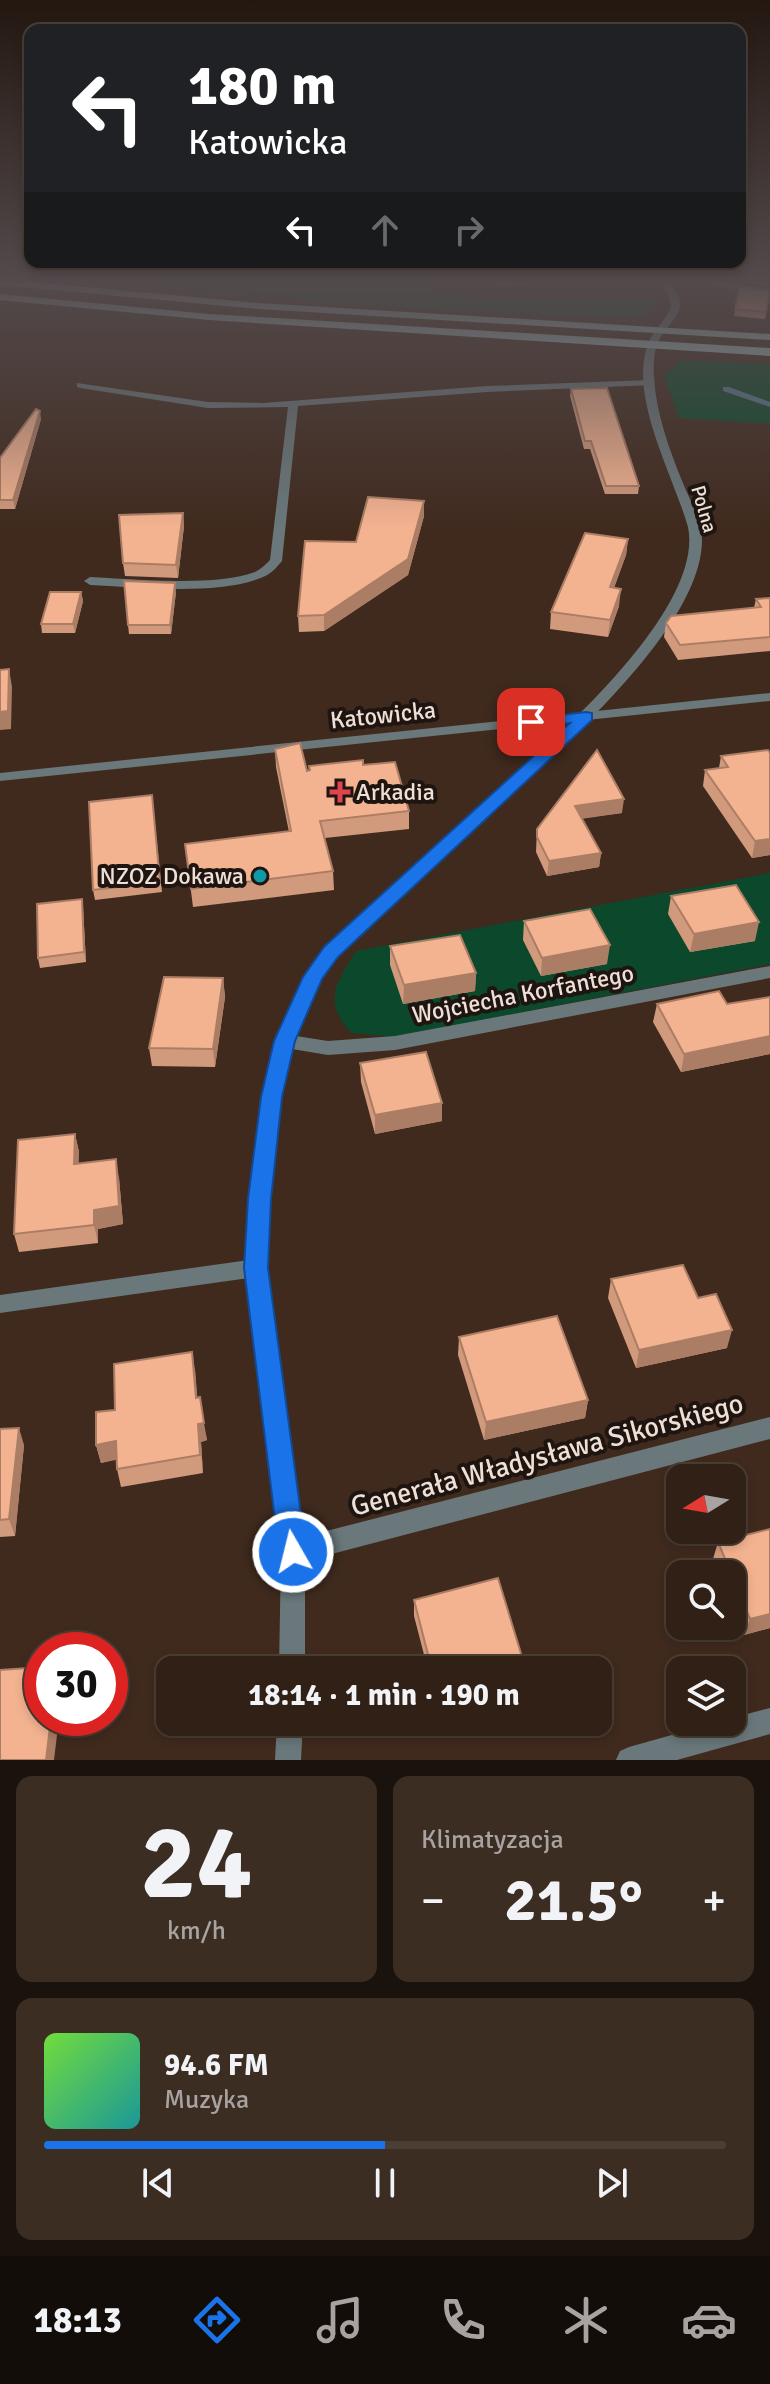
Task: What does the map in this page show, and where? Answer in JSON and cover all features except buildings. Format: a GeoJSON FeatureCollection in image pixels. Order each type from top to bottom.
{"type":"FeatureCollection","features":[{"type":"Feature","properties":{"kind":"street","name":"Polna"},"geometry":{"type":"LineString","coordinates":[[292,1656],[293,1552],[256,1268],[259,1199],[272,1097],[285,1041],[313,977],[331,952],[586,716],[645,647],[680,597],[694,570],[696,540],[689,510],[668,458],[650,383],[651,364]]}},
{"type":"Feature","properties":{"kind":"street"},"geometry":{"type":"LineString","coordinates":[[80,385],[208,405],[293,406],[487,389],[650,383]]}},
{"type":"Feature","properties":{"kind":"street"},"geometry":{"type":"LineString","coordinates":[[90,581],[146,584],[260,575],[276,561],[293,406]]}},
{"type":"Feature","properties":{"kind":"street","name":"Katowicka"},"geometry":{"type":"LineString","coordinates":[[0,777],[770,697]]}},
{"type":"Feature","properties":{"kind":"street","name":"Wojciecha Korfantego"},"geometry":{"type":"LineString","coordinates":[[285,1041],[328,1048],[395,1043],[770,972]]}},
{"type":"Feature","properties":{"kind":"street"},"geometry":{"type":"LineString","coordinates":[[0,1304],[256,1268]]}},
{"type":"Feature","properties":{"kind":"street","name":"Generała Władysława Sikorskiego"},"geometry":{"type":"LineString","coordinates":[[293,1552],[770,1428]]}},
{"type":"Feature","properties":{"kind":"street"},"geometry":{"type":"LineString","coordinates":[[629,1760],[770,1721]]}},
{"type":"Feature","properties":{"kind":"street"},"geometry":{"type":"LineString","coordinates":[[288,1760],[289,1736]]}},
{"type":"Feature","properties":{"kind":"green space"},"geometry":{"type":"Polygon","coordinates":[[[675,364],[770,364],[770,424],[679,418],[664,375],[675,364]]]}},
{"type":"Feature","properties":{"kind":"green space"},"geometry":{"type":"Polygon","coordinates":[[[770,873],[770,964],[395,1037],[351,1033],[337,1011],[335,992],[356,951],[770,873]]]}},
{"type":"Feature","properties":{"kind":"waterway"},"geometry":{"type":"LineString","coordinates":[[726,389],[770,405]]}},
{"type":"Feature","properties":{"kind":"place","name":"Arkadia"},"geometry":{"type":"Point","coordinates":[340,792]}},
{"type":"Feature","properties":{"kind":"place","name":"NZOZ Dokawa"},"geometry":{"type":"Point","coordinates":[260,876]}},
{"type":"Feature","properties":{"kind":"route"},"geometry":{"type":"LineString","coordinates":[[293,1552],[256,1268],[259,1199],[272,1097],[285,1041],[313,977],[331,952],[586,716],[531,722]]}}]}
